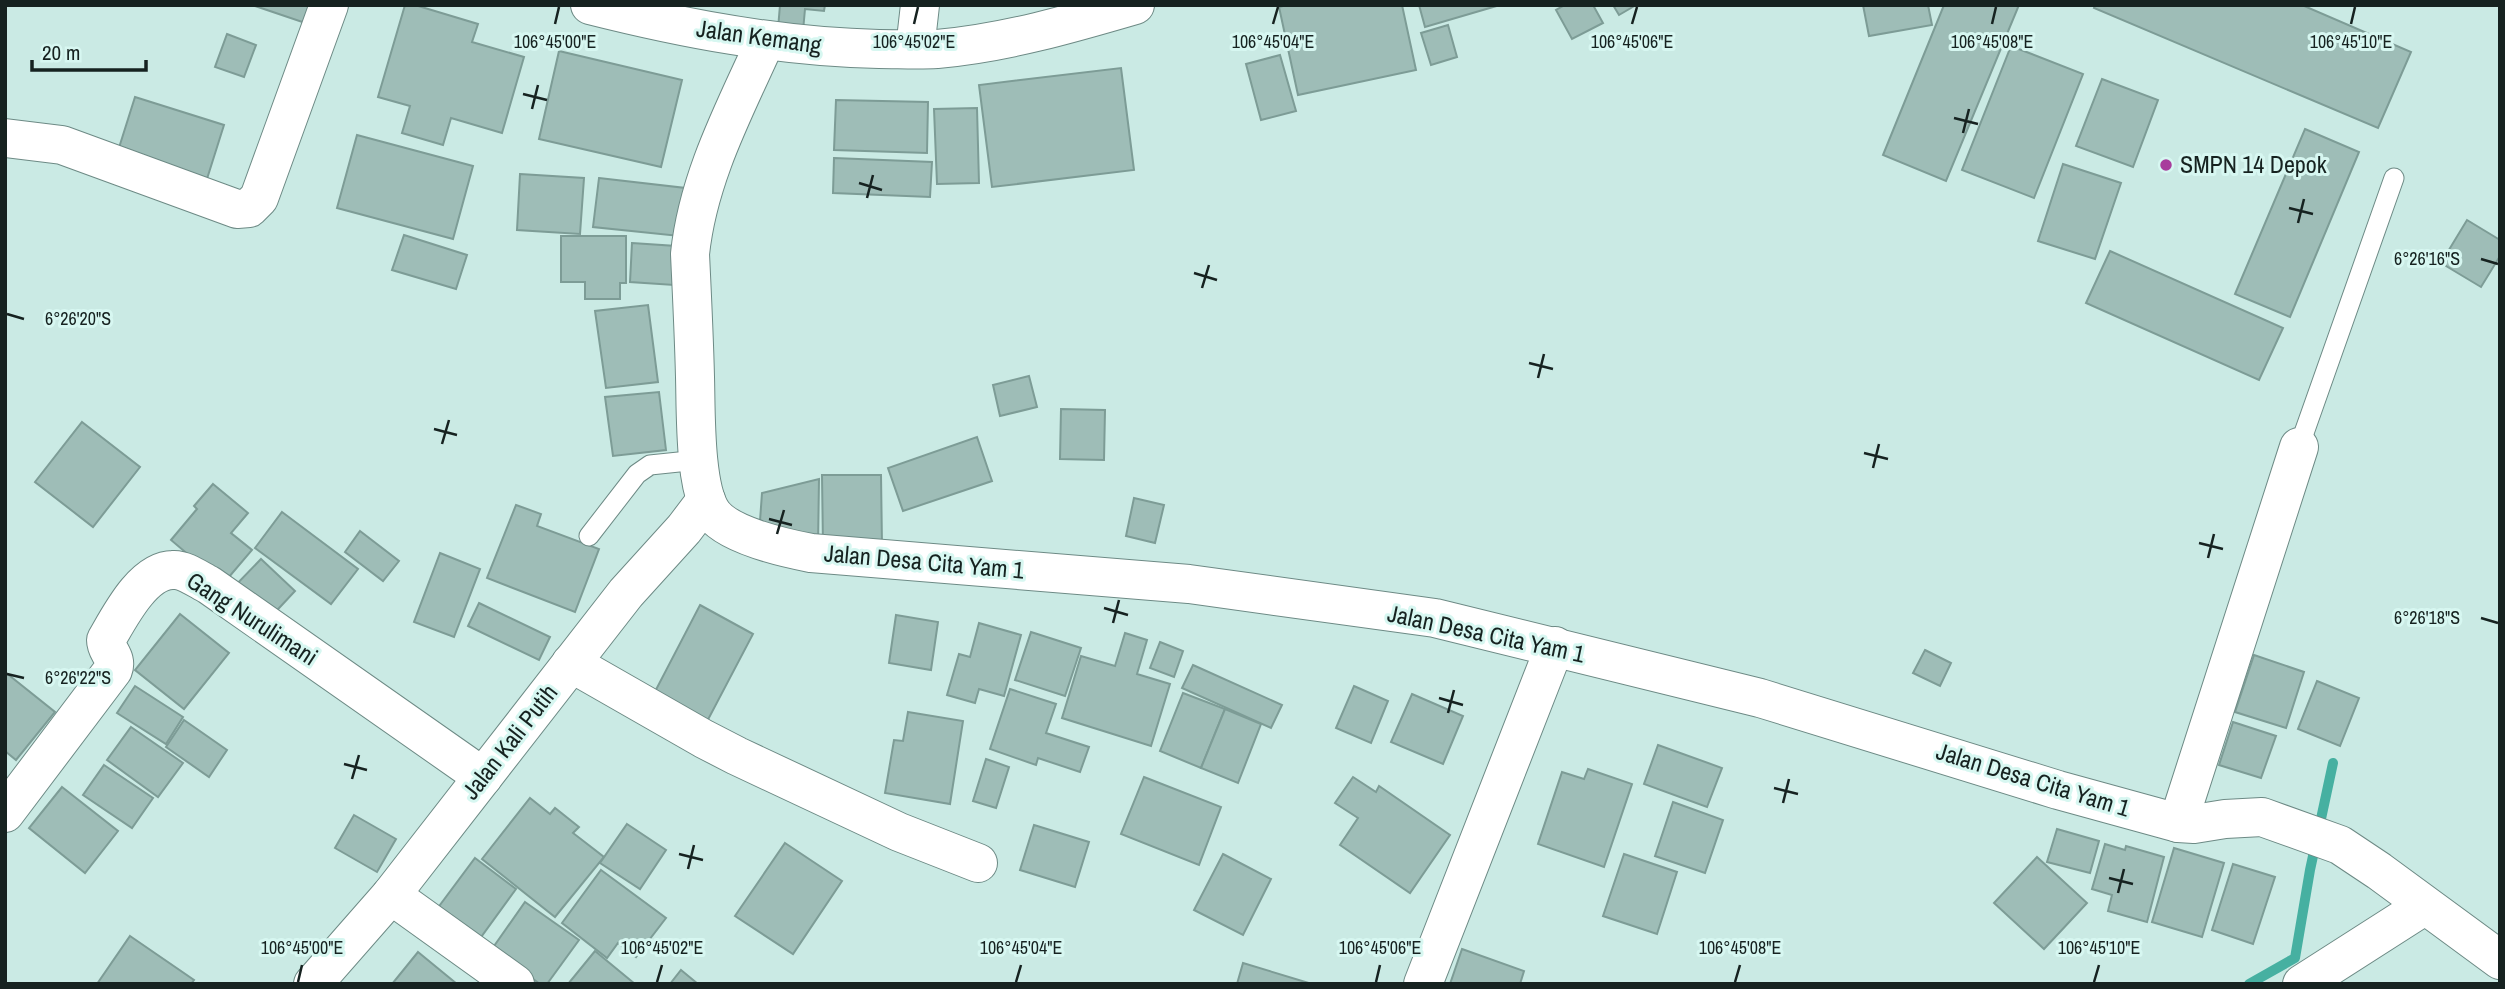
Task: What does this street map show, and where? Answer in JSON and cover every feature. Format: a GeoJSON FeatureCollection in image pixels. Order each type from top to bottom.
{"type":"FeatureCollection","features":[{"type":"Feature","properties":{"kind":"street"},"geometry":{"type":"LineString","coordinates":[[5,138],[62,145],[237,209],[249,208],[259,198],[329,5]]}},
{"type":"Feature","properties":{"kind":"street","name":"Jalan Kemang"},"geometry":{"type":"LineString","coordinates":[[590,5],[668,25],[766,40],[844,48],[915,49],[937,49],[1023,37],[1135,5]]}},
{"type":"Feature","properties":{"kind":"street"},"geometry":{"type":"LineString","coordinates":[[915,49],[920,5]]}},
{"type":"Feature","properties":{"kind":"street"},"geometry":{"type":"LineString","coordinates":[[706,500],[698,460],[690,254],[693,231],[711,162],[766,40]]}},
{"type":"Feature","properties":{"kind":"street"},"geometry":{"type":"LineString","coordinates":[[2178,823],[2299,447]]}},
{"type":"Feature","properties":{"kind":"street","name":"Jalan Desa Cita Yam 1"},"geometry":{"type":"LineString","coordinates":[[706,500],[720,521],[777,547],[800,551],[1189,584],[1435,618],[1555,646],[1645,671],[1760,698],[2058,790],[2178,823],[2194,824],[2262,817],[2340,845],[2424,906]]}},
{"type":"Feature","properties":{"kind":"street","name":"Jalan Kali Putih"},"geometry":{"type":"LineString","coordinates":[[313,984],[391,895],[626,593],[684,529],[706,500]]}},
{"type":"Feature","properties":{"kind":"street","name":"Gang Nurulimani"},"geometry":{"type":"LineString","coordinates":[[5,813],[113,670],[113,655],[106,645],[106,640],[134,597],[144,583],[158,573],[176,569],[209,585],[483,777]]}},
{"type":"Feature","properties":{"kind":"street"},"geometry":{"type":"LineString","coordinates":[[1423,984],[1555,646]]}},
{"type":"Feature","properties":{"kind":"street"},"geometry":{"type":"LineString","coordinates":[[571,663],[737,756],[899,832],[978,863]]}},
{"type":"Feature","properties":{"kind":"street"},"geometry":{"type":"LineString","coordinates":[[391,895],[515,984]]}},
{"type":"Feature","properties":{"kind":"street"},"geometry":{"type":"LineString","coordinates":[[2302,984],[2424,906],[2500,960]]}},
{"type":"Feature","properties":{"kind":"lane"},"geometry":{"type":"LineString","coordinates":[[2299,447],[2394,178]]}},
{"type":"Feature","properties":{"kind":"lane"},"geometry":{"type":"LineString","coordinates":[[589,536],[637,474],[650,465],[698,460]]}},
{"type":"Feature","properties":{"kind":"building"},"geometry":{"type":"Polygon","coordinates":[[[252,5],[327,5],[320,28],[252,5]]]}},
{"type":"Feature","properties":{"kind":"building"},"geometry":{"type":"Polygon","coordinates":[[[405,5],[415,5],[478,24],[472,42],[524,57],[502,133],[451,118],[443,145],[402,133],[410,106],[378,97],[405,5]]]}},
{"type":"Feature","properties":{"kind":"building"},"geometry":{"type":"Polygon","coordinates":[[[780,5],[825,5],[824,11],[805,9],[803,31],[778,29],[780,5]]]}},
{"type":"Feature","properties":{"kind":"building"},"geometry":{"type":"Polygon","coordinates":[[[1402,5],[1416,70],[1298,95],[1279,7],[1402,5]]]}},
{"type":"Feature","properties":{"kind":"building"},"geometry":{"type":"Polygon","coordinates":[[[1419,5],[1500,5],[1425,27],[1419,5]]]}},
{"type":"Feature","properties":{"kind":"building"},"geometry":{"type":"Polygon","coordinates":[[[1565,5],[1593,5],[1603,23],[1572,39],[1556,10],[1565,5]]]}},
{"type":"Feature","properties":{"kind":"building"},"geometry":{"type":"Polygon","coordinates":[[[1613,5],[1636,5],[1619,15],[1613,5]]]}},
{"type":"Feature","properties":{"kind":"building"},"geometry":{"type":"Polygon","coordinates":[[[1863,5],[1928,5],[1932,25],[1869,36],[1863,5]]]}},
{"type":"Feature","properties":{"kind":"building"},"geometry":{"type":"Polygon","coordinates":[[[1944,5],[2019,5],[1946,181],[1883,155],[1944,5]]]}},
{"type":"Feature","properties":{"kind":"building"},"geometry":{"type":"Polygon","coordinates":[[[2095,5],[2302,5],[2411,52],[2378,128],[2094,8],[2095,5]]]}},
{"type":"Feature","properties":{"kind":"building"},"geometry":{"type":"Polygon","coordinates":[[[1448,25],[1457,57],[1431,65],[1421,33],[1448,25]]]}},
{"type":"Feature","properties":{"kind":"building"},"geometry":{"type":"Polygon","coordinates":[[[227,34],[256,45],[244,77],[215,67],[227,34]]]}},
{"type":"Feature","properties":{"kind":"building"},"geometry":{"type":"Polygon","coordinates":[[[2011,46],[2083,74],[2034,198],[1962,170],[2011,46]]]}},
{"type":"Feature","properties":{"kind":"building"},"geometry":{"type":"Polygon","coordinates":[[[559,51],[682,80],[661,167],[539,139],[559,51]]]}},
{"type":"Feature","properties":{"kind":"building"},"geometry":{"type":"Polygon","coordinates":[[[1280,55],[1296,111],[1261,120],[1246,64],[1280,55]]]}},
{"type":"Feature","properties":{"kind":"building"},"geometry":{"type":"Polygon","coordinates":[[[1121,68],[1134,170],[992,187],[979,85],[1121,68]]]}},
{"type":"Feature","properties":{"kind":"building"},"geometry":{"type":"Polygon","coordinates":[[[2102,79],[2158,100],[2133,167],[2076,146],[2102,79]]]}},
{"type":"Feature","properties":{"kind":"building"},"geometry":{"type":"Polygon","coordinates":[[[135,97],[224,125],[206,182],[117,154],[135,97]]]}},
{"type":"Feature","properties":{"kind":"building"},"geometry":{"type":"Polygon","coordinates":[[[836,100],[928,102],[927,153],[834,150],[836,100]]]}},
{"type":"Feature","properties":{"kind":"building"},"geometry":{"type":"Polygon","coordinates":[[[977,108],[979,183],[937,184],[934,109],[977,108]]]}},
{"type":"Feature","properties":{"kind":"building"},"geometry":{"type":"Polygon","coordinates":[[[2305,129],[2359,152],[2290,317],[2235,294],[2305,129]]]}},
{"type":"Feature","properties":{"kind":"building"},"geometry":{"type":"Polygon","coordinates":[[[357,135],[473,166],[453,239],[337,208],[357,135]]]}},
{"type":"Feature","properties":{"kind":"building"},"geometry":{"type":"Polygon","coordinates":[[[834,158],[932,162],[930,197],[833,193],[834,158]]]}},
{"type":"Feature","properties":{"kind":"building"},"geometry":{"type":"Polygon","coordinates":[[[2063,164],[2121,183],[2095,259],[2038,241],[2063,164]]]}},
{"type":"Feature","properties":{"kind":"building"},"geometry":{"type":"Polygon","coordinates":[[[520,174],[584,178],[580,234],[517,230],[520,174]]]}},
{"type":"Feature","properties":{"kind":"building"},"geometry":{"type":"Polygon","coordinates":[[[599,178],[694,189],[689,237],[593,227],[599,178]]]}},
{"type":"Feature","properties":{"kind":"building"},"geometry":{"type":"Polygon","coordinates":[[[2467,220],[2500,240],[2500,256],[2481,287],[2441,263],[2467,220]]]}},
{"type":"Feature","properties":{"kind":"building"},"geometry":{"type":"Polygon","coordinates":[[[404,235],[467,255],[456,289],[392,270],[404,235]]]}},
{"type":"Feature","properties":{"kind":"building"},"geometry":{"type":"Polygon","coordinates":[[[561,236],[626,236],[626,283],[620,283],[620,299],[585,299],[585,282],[561,282],[561,236]]]}},
{"type":"Feature","properties":{"kind":"building"},"geometry":{"type":"Polygon","coordinates":[[[632,243],[676,246],[674,285],[630,282],[632,243]]]}},
{"type":"Feature","properties":{"kind":"building"},"geometry":{"type":"Polygon","coordinates":[[[2110,251],[2283,328],[2259,380],[2086,303],[2110,251]]]}},
{"type":"Feature","properties":{"kind":"building"},"geometry":{"type":"Polygon","coordinates":[[[648,305],[658,382],[606,388],[595,311],[648,305]]]}},
{"type":"Feature","properties":{"kind":"building"},"geometry":{"type":"Polygon","coordinates":[[[1029,376],[1037,407],[1000,416],[993,385],[1029,376]]]}},
{"type":"Feature","properties":{"kind":"building"},"geometry":{"type":"Polygon","coordinates":[[[659,392],[666,450],[613,456],[605,397],[659,392]]]}},
{"type":"Feature","properties":{"kind":"building"},"geometry":{"type":"Polygon","coordinates":[[[1061,409],[1105,410],[1104,460],[1060,459],[1061,409]]]}},
{"type":"Feature","properties":{"kind":"building"},"geometry":{"type":"Polygon","coordinates":[[[82,422],[140,467],[93,527],[35,482],[82,422]]]}},
{"type":"Feature","properties":{"kind":"building"},"geometry":{"type":"Polygon","coordinates":[[[977,437],[992,481],[903,511],[888,468],[977,437]]]}},
{"type":"Feature","properties":{"kind":"building"},"geometry":{"type":"Polygon","coordinates":[[[822,475],[881,475],[882,546],[823,546],[822,475]]]}},
{"type":"Feature","properties":{"kind":"building"},"geometry":{"type":"Polygon","coordinates":[[[819,479],[818,546],[759,535],[762,493],[819,479]]]}},
{"type":"Feature","properties":{"kind":"building"},"geometry":{"type":"Polygon","coordinates":[[[213,484],[248,513],[231,533],[252,550],[223,584],[171,540],[197,509],[194,506],[213,484]]]}},
{"type":"Feature","properties":{"kind":"building"},"geometry":{"type":"Polygon","coordinates":[[[1134,498],[1164,505],[1155,543],[1126,536],[1134,498]]]}},
{"type":"Feature","properties":{"kind":"building"},"geometry":{"type":"Polygon","coordinates":[[[516,505],[541,514],[537,526],[599,549],[575,612],[487,578],[516,505]]]}},
{"type":"Feature","properties":{"kind":"building"},"geometry":{"type":"Polygon","coordinates":[[[282,512],[358,569],[331,604],[255,548],[282,512]]]}},
{"type":"Feature","properties":{"kind":"building"},"geometry":{"type":"Polygon","coordinates":[[[360,531],[399,561],[383,581],[345,552],[360,531]]]}},
{"type":"Feature","properties":{"kind":"building"},"geometry":{"type":"Polygon","coordinates":[[[440,553],[480,569],[454,637],[414,622],[440,553]]]}},
{"type":"Feature","properties":{"kind":"building"},"geometry":{"type":"Polygon","coordinates":[[[261,559],[295,591],[266,622],[231,590],[261,559]]]}},
{"type":"Feature","properties":{"kind":"building"},"geometry":{"type":"Polygon","coordinates":[[[479,603],[550,637],[539,660],[468,626],[479,603]]]}},
{"type":"Feature","properties":{"kind":"building"},"geometry":{"type":"Polygon","coordinates":[[[700,605],[753,634],[701,733],[648,705],[700,605]]]}},
{"type":"Feature","properties":{"kind":"building"},"geometry":{"type":"Polygon","coordinates":[[[180,614],[229,653],[184,709],[135,670],[180,614]]]}},
{"type":"Feature","properties":{"kind":"building"},"geometry":{"type":"Polygon","coordinates":[[[896,615],[938,622],[931,670],[889,663],[896,615]]]}},
{"type":"Feature","properties":{"kind":"building"},"geometry":{"type":"Polygon","coordinates":[[[979,623],[1021,635],[1004,696],[979,689],[975,703],[947,695],[959,654],[970,657],[979,623]]]}},
{"type":"Feature","properties":{"kind":"building"},"geometry":{"type":"Polygon","coordinates":[[[1031,632],[1081,648],[1065,696],[1015,680],[1031,632]]]}},
{"type":"Feature","properties":{"kind":"building"},"geometry":{"type":"Polygon","coordinates":[[[1125,633],[1147,640],[1137,674],[1170,684],[1151,746],[1062,718],[1081,656],[1115,666],[1125,633]]]}},
{"type":"Feature","properties":{"kind":"building"},"geometry":{"type":"Polygon","coordinates":[[[1160,642],[1183,651],[1174,677],[1150,668],[1160,642]]]}},
{"type":"Feature","properties":{"kind":"building"},"geometry":{"type":"Polygon","coordinates":[[[1925,650],[1951,663],[1940,686],[1913,673],[1925,650]]]}},
{"type":"Feature","properties":{"kind":"building"},"geometry":{"type":"Polygon","coordinates":[[[2254,655],[2304,672],[2286,728],[2235,712],[2254,655]]]}},
{"type":"Feature","properties":{"kind":"building"},"geometry":{"type":"Polygon","coordinates":[[[1193,665],[1282,705],[1271,728],[1182,688],[1193,665]]]}},
{"type":"Feature","properties":{"kind":"building"},"geometry":{"type":"Polygon","coordinates":[[[5,672],[55,712],[16,760],[5,751],[5,672]]]}},
{"type":"Feature","properties":{"kind":"building"},"geometry":{"type":"Polygon","coordinates":[[[2317,681],[2359,698],[2340,746],[2298,729],[2317,681]]]}},
{"type":"Feature","properties":{"kind":"building"},"geometry":{"type":"Polygon","coordinates":[[[135,686],[183,717],[166,744],[117,713],[135,686]]]}},
{"type":"Feature","properties":{"kind":"building"},"geometry":{"type":"Polygon","coordinates":[[[1354,686],[1388,701],[1371,743],[1336,728],[1354,686]]]}},
{"type":"Feature","properties":{"kind":"building"},"geometry":{"type":"Polygon","coordinates":[[[1010,689],[1056,704],[1046,733],[1089,747],[1080,772],[1038,758],[1036,765],[990,749],[1010,689]]]}},
{"type":"Feature","properties":{"kind":"building"},"geometry":{"type":"Polygon","coordinates":[[[1183,693],[1225,709],[1201,768],[1160,751],[1183,693]]]}},
{"type":"Feature","properties":{"kind":"building"},"geometry":{"type":"Polygon","coordinates":[[[1412,694],[1463,716],[1443,764],[1391,742],[1412,694]]]}},
{"type":"Feature","properties":{"kind":"building"},"geometry":{"type":"Polygon","coordinates":[[[1225,709],[1261,724],[1238,783],[1201,768],[1225,709]]]}},
{"type":"Feature","properties":{"kind":"building"},"geometry":{"type":"Polygon","coordinates":[[[908,712],[963,721],[950,804],[885,793],[894,740],[903,741],[908,712]]]}},
{"type":"Feature","properties":{"kind":"building"},"geometry":{"type":"Polygon","coordinates":[[[184,720],[227,750],[209,777],[166,747],[184,720]]]}},
{"type":"Feature","properties":{"kind":"building"},"geometry":{"type":"Polygon","coordinates":[[[2233,722],[2276,736],[2261,778],[2219,765],[2233,722]]]}},
{"type":"Feature","properties":{"kind":"building"},"geometry":{"type":"Polygon","coordinates":[[[131,727],[183,763],[158,797],[107,760],[131,727]]]}},
{"type":"Feature","properties":{"kind":"building"},"geometry":{"type":"Polygon","coordinates":[[[1658,745],[1722,768],[1707,807],[1644,784],[1658,745]]]}},
{"type":"Feature","properties":{"kind":"building"},"geometry":{"type":"Polygon","coordinates":[[[986,759],[1009,767],[996,808],[973,801],[986,759]]]}},
{"type":"Feature","properties":{"kind":"building"},"geometry":{"type":"Polygon","coordinates":[[[104,765],[153,798],[132,828],[83,795],[104,765]]]}},
{"type":"Feature","properties":{"kind":"building"},"geometry":{"type":"Polygon","coordinates":[[[1588,769],[1632,784],[1604,867],[1538,844],[1562,772],[1584,779],[1588,769]]]}},
{"type":"Feature","properties":{"kind":"building"},"geometry":{"type":"Polygon","coordinates":[[[1144,777],[1221,807],[1199,865],[1121,834],[1144,777]]]}},
{"type":"Feature","properties":{"kind":"building"},"geometry":{"type":"Polygon","coordinates":[[[1353,777],[1376,792],[1379,786],[1450,835],[1410,893],[1340,845],[1358,818],[1335,803],[1353,777]]]}},
{"type":"Feature","properties":{"kind":"building"},"geometry":{"type":"Polygon","coordinates":[[[62,787],[118,831],[85,873],[29,828],[62,787]]]}},
{"type":"Feature","properties":{"kind":"building"},"geometry":{"type":"Polygon","coordinates":[[[530,798],[550,814],[555,808],[579,827],[573,833],[604,857],[555,917],[482,859],[530,798]]]}},
{"type":"Feature","properties":{"kind":"building"},"geometry":{"type":"Polygon","coordinates":[[[1673,802],[1723,820],[1705,873],[1655,856],[1673,802]]]}},
{"type":"Feature","properties":{"kind":"building"},"geometry":{"type":"Polygon","coordinates":[[[354,815],[396,839],[377,872],[335,848],[354,815]]]}},
{"type":"Feature","properties":{"kind":"building"},"geometry":{"type":"Polygon","coordinates":[[[627,824],[666,850],[640,889],[600,863],[627,824]]]}},
{"type":"Feature","properties":{"kind":"building"},"geometry":{"type":"Polygon","coordinates":[[[1034,825],[1089,842],[1075,887],[1020,870],[1034,825]]]}},
{"type":"Feature","properties":{"kind":"building"},"geometry":{"type":"Polygon","coordinates":[[[2057,829],[2099,841],[2090,873],[2047,862],[2057,829]]]}},
{"type":"Feature","properties":{"kind":"building"},"geometry":{"type":"Polygon","coordinates":[[[785,843],[842,881],[793,954],[735,916],[785,843]]]}},
{"type":"Feature","properties":{"kind":"building"},"geometry":{"type":"Polygon","coordinates":[[[2105,844],[2125,850],[2126,846],[2164,857],[2147,922],[2108,911],[2112,895],[2092,889],[2105,844]]]}},
{"type":"Feature","properties":{"kind":"building"},"geometry":{"type":"Polygon","coordinates":[[[2174,848],[2224,863],[2202,937],[2152,922],[2174,848]]]}},
{"type":"Feature","properties":{"kind":"building"},"geometry":{"type":"Polygon","coordinates":[[[1223,854],[1271,879],[1243,935],[1194,910],[1223,854]]]}},
{"type":"Feature","properties":{"kind":"building"},"geometry":{"type":"Polygon","coordinates":[[[1624,854],[1677,872],[1657,934],[1603,916],[1624,854]]]}},
{"type":"Feature","properties":{"kind":"building"},"geometry":{"type":"Polygon","coordinates":[[[2037,857],[2087,903],[2044,949],[1994,903],[2037,857]]]}},
{"type":"Feature","properties":{"kind":"building"},"geometry":{"type":"Polygon","coordinates":[[[475,858],[516,889],[476,944],[434,913],[475,858]]]}},
{"type":"Feature","properties":{"kind":"building"},"geometry":{"type":"Polygon","coordinates":[[[2233,864],[2275,877],[2253,944],[2212,930],[2233,864]]]}},
{"type":"Feature","properties":{"kind":"building"},"geometry":{"type":"Polygon","coordinates":[[[601,870],[666,918],[636,957],[618,943],[607,958],[562,923],[601,870]]]}},
{"type":"Feature","properties":{"kind":"building"},"geometry":{"type":"Polygon","coordinates":[[[525,902],[579,940],[547,984],[540,984],[492,949],[525,902]]]}},
{"type":"Feature","properties":{"kind":"building"},"geometry":{"type":"Polygon","coordinates":[[[130,936],[194,980],[191,984],[97,984],[130,936]]]}},
{"type":"Feature","properties":{"kind":"building"},"geometry":{"type":"Polygon","coordinates":[[[1462,949],[1524,971],[1520,984],[1450,984],[1462,949]]]}},
{"type":"Feature","properties":{"kind":"building"},"geometry":{"type":"Polygon","coordinates":[[[595,951],[635,984],[568,984],[595,951]]]}},
{"type":"Feature","properties":{"kind":"building"},"geometry":{"type":"Polygon","coordinates":[[[418,952],[457,984],[392,984],[418,952]]]}},
{"type":"Feature","properties":{"kind":"building"},"geometry":{"type":"Polygon","coordinates":[[[1243,963],[1312,984],[1237,984],[1243,963]]]}},
{"type":"Feature","properties":{"kind":"building"},"geometry":{"type":"Polygon","coordinates":[[[681,970],[698,984],[670,984],[681,970]]]}},
{"type":"Feature","properties":{"kind":"waterway"},"geometry":{"type":"LineString","coordinates":[[2249,984],[2295,958],[2310,870],[2333,763]]}},
{"type":"Feature","properties":{"kind":"place","name":"SMPN 14 Depok"},"geometry":{"type":"Point","coordinates":[2166,165]}}]}
